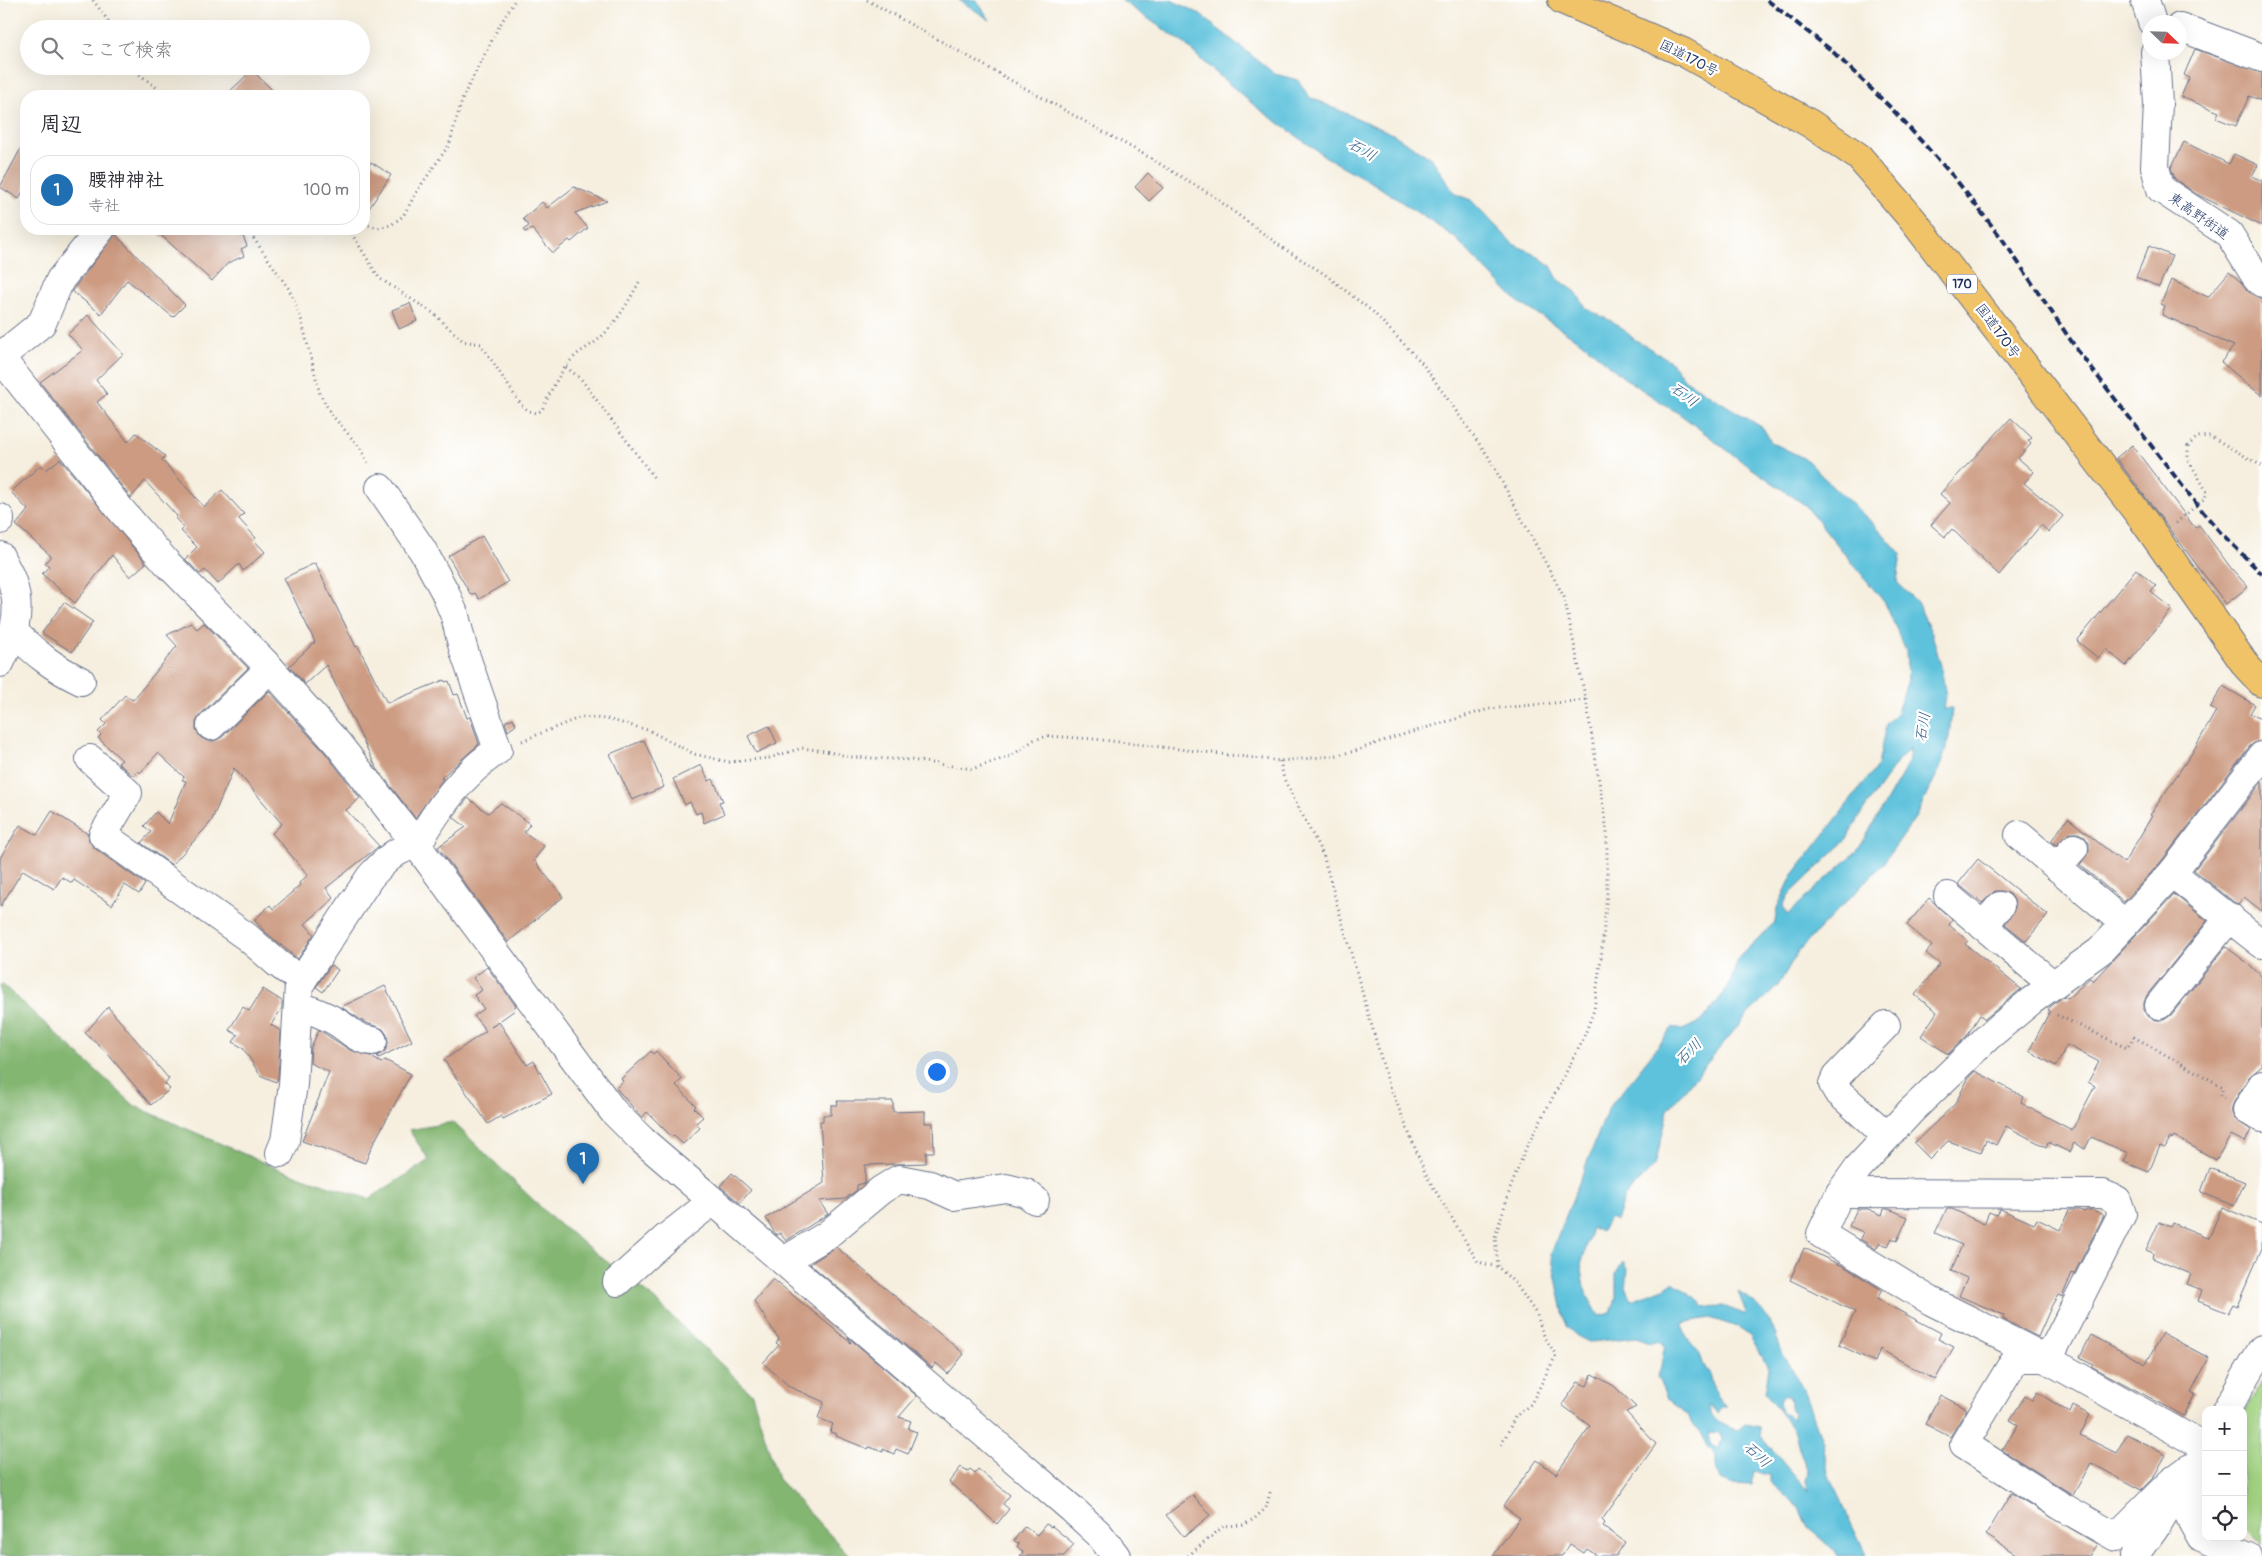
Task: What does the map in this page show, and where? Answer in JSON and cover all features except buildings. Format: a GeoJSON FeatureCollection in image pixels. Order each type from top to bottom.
{"type":"FeatureCollection","features":[{"type":"Feature","properties":{"kind":"highway","name":"国道170号"},"geometry":{"type":"LineString","coordinates":[[1562,0],[1683,52],[1810,124],[1859,157],[1912,219],[2156,539],[2247,667],[2262,684]]}},
{"type":"Feature","properties":{"kind":"street"},"geometry":{"type":"LineString","coordinates":[[2187,30],[2262,58]]}},
{"type":"Feature","properties":{"kind":"street","name":"東高野街道"},"geometry":{"type":"LineString","coordinates":[[2155,60],[2158,104],[2155,168],[2161,189],[2229,234],[2258,280],[2262,283]]}},
{"type":"Feature","properties":{"kind":"street"},"geometry":{"type":"LineString","coordinates":[[96,235],[60,280],[42,323],[0,357],[120,509],[166,562],[270,668],[338,744],[417,845],[613,1110],[642,1140],[1072,1509],[1099,1534],[1116,1556]]}},
{"type":"Feature","properties":{"kind":"street"},"geometry":{"type":"LineString","coordinates":[[380,488],[423,552],[452,608],[498,750],[476,764],[431,821],[417,845]]}},
{"type":"Feature","properties":{"kind":"street"},"geometry":{"type":"LineString","coordinates":[[0,556],[13,584],[17,603],[14,632],[0,663]]}},
{"type":"Feature","properties":{"kind":"street"},"geometry":{"type":"LineString","coordinates":[[14,632],[35,654],[59,670],[81,681]]}},
{"type":"Feature","properties":{"kind":"street"},"geometry":{"type":"LineString","coordinates":[[211,726],[270,668]]}},
{"type":"Feature","properties":{"kind":"street"},"geometry":{"type":"LineString","coordinates":[[2200,1452],[2045,1358],[1931,1301],[1821,1234],[1840,1193],[1858,1168],[1887,1136],[1989,1036],[2030,1001],[2100,951],[2172,874],[2262,756]]}},
{"type":"Feature","properties":{"kind":"street"},"geometry":{"type":"LineString","coordinates":[[90,759],[128,793],[103,834],[246,937],[277,963],[300,993],[333,1020],[347,1027],[360,1039],[374,1040]]}},
{"type":"Feature","properties":{"kind":"street"},"geometry":{"type":"LineString","coordinates":[[2019,836],[2065,857],[2125,924]]}},
{"type":"Feature","properties":{"kind":"street"},"geometry":{"type":"LineString","coordinates":[[280,1153],[285,1141],[293,1084],[300,993],[370,877],[384,862],[404,847],[417,845]]}},
{"type":"Feature","properties":{"kind":"street"},"geometry":{"type":"LineString","coordinates":[[2172,874],[2230,917],[2262,944]]}},
{"type":"Feature","properties":{"kind":"street"},"geometry":{"type":"LineString","coordinates":[[1948,896],[2053,985]]}},
{"type":"Feature","properties":{"kind":"street"},"geometry":{"type":"LineString","coordinates":[[1983,926],[2000,906]]}},
{"type":"Feature","properties":{"kind":"street"},"geometry":{"type":"LineString","coordinates":[[2158,1005],[2230,917]]}},
{"type":"Feature","properties":{"kind":"street"},"geometry":{"type":"LineString","coordinates":[[1881,1041],[1836,1077],[1833,1084],[1838,1091],[1887,1136]]}},
{"type":"Feature","properties":{"kind":"street"},"geometry":{"type":"LineString","coordinates":[[2255,1114],[2262,1085]]}},
{"type":"Feature","properties":{"kind":"street"},"geometry":{"type":"LineString","coordinates":[[784,1261],[827,1235],[875,1194],[900,1179],[930,1185],[954,1196],[1006,1188],[1026,1193],[1035,1200]]}},
{"type":"Feature","properties":{"kind":"street"},"geometry":{"type":"LineString","coordinates":[[1840,1193],[2103,1194],[2117,1200],[2122,1214],[2055,1346],[2045,1358]]}},
{"type":"Feature","properties":{"kind":"street"},"geometry":{"type":"LineString","coordinates":[[617,1282],[667,1237],[713,1201]]}},
{"type":"Feature","properties":{"kind":"street"},"geometry":{"type":"LineString","coordinates":[[2228,1406],[2262,1349]]}},
{"type":"Feature","properties":{"kind":"street"},"geometry":{"type":"LineString","coordinates":[[2045,1358],[2016,1358],[1964,1444],[2062,1506],[2116,1537],[2200,1452]]}},
{"type":"Feature","properties":{"kind":"street"},"geometry":{"type":"LineString","coordinates":[[2135,1556],[2157,1525],[2200,1452]]}},
{"type":"Feature","properties":{"kind":"street"},"geometry":{"type":"LineString","coordinates":[[2200,1452],[2189,1515],[2201,1537],[2247,1556]]}},
{"type":"Feature","properties":{"kind":"path"},"geometry":{"type":"LineString","coordinates":[[93,0],[107,20]]}},
{"type":"Feature","properties":{"kind":"path"},"geometry":{"type":"LineString","coordinates":[[370,226],[378,228],[391,225],[403,216],[419,188],[449,145],[463,97],[496,30],[515,0]]}},
{"type":"Feature","properties":{"kind":"path"},"geometry":{"type":"LineString","coordinates":[[867,0],[1145,155],[1210,194],[1283,248],[1323,273],[1373,312],[1422,362],[1488,456],[1564,597],[1586,700],[1606,831],[1607,892],[1602,950],[1594,1010],[1582,1042],[1526,1148],[1510,1189],[1495,1237],[1498,1266]]}},
{"type":"Feature","properties":{"kind":"path"},"geometry":{"type":"LineString","coordinates":[[140,75],[159,90]]}},
{"type":"Feature","properties":{"kind":"path"},"geometry":{"type":"LineString","coordinates":[[252,235],[289,289],[301,318],[320,394],[332,414],[361,449],[380,488]]}},
{"type":"Feature","properties":{"kind":"path"},"geometry":{"type":"LineString","coordinates":[[353,235],[379,278],[433,313],[462,341],[480,344],[521,405],[537,414],[542,410],[558,377],[574,357],[598,340],[613,325],[625,309],[638,282]]}},
{"type":"Feature","properties":{"kind":"path"},"geometry":{"type":"LineString","coordinates":[[566,367],[581,379],[655,479]]}},
{"type":"Feature","properties":{"kind":"path"},"geometry":{"type":"LineString","coordinates":[[2156,539],[2205,498],[2207,492],[2188,459],[2188,446],[2197,437],[2210,436],[2262,466]]}},
{"type":"Feature","properties":{"kind":"path"},"geometry":{"type":"LineString","coordinates":[[498,750],[581,717],[608,719],[648,730],[694,754],[728,762],[769,758],[802,748],[826,750],[850,757],[911,760],[972,769],[1011,756],[1034,740],[1048,736],[1094,739],[1280,761],[1333,756],[1354,751],[1489,709],[1586,700]]}},
{"type":"Feature","properties":{"kind":"path"},"geometry":{"type":"LineString","coordinates":[[1280,761],[1284,779],[1323,855],[1387,1079],[1426,1176],[1478,1262],[1498,1266],[1516,1284],[1537,1315],[1544,1336],[1556,1355],[1531,1404],[1515,1417],[1500,1448]]}},
{"type":"Feature","properties":{"kind":"path"},"geometry":{"type":"LineString","coordinates":[[2030,1001],[2127,1048],[2134,1037],[2222,1088],[2220,1096],[2255,1114]]}},
{"type":"Feature","properties":{"kind":"path"},"geometry":{"type":"LineString","coordinates":[[1188,1556],[1224,1526],[1243,1525],[1254,1520],[1266,1508],[1272,1489]]}},
{"type":"Feature","properties":{"kind":"green space"},"geometry":{"type":"Polygon","coordinates":[[[0,985],[3,985],[135,1106],[276,1168],[369,1199],[429,1160],[409,1130],[453,1122],[555,1221],[652,1297],[752,1394],[778,1479],[850,1556],[0,1556],[0,985]]]}},
{"type":"Feature","properties":{"kind":"green space"},"geometry":{"type":"Polygon","coordinates":[[[2262,1381],[2262,1545],[2247,1528],[2247,1406],[2262,1381]]]}},
{"type":"Feature","properties":{"kind":"water"},"geometry":{"type":"Polygon","coordinates":[[[959,0],[976,0],[990,20],[959,0]]]}},
{"type":"Feature","properties":{"kind":"water","name":"石川"},"geometry":{"type":"Polygon","coordinates":[[[1121,0],[1171,0],[1198,13],[1275,74],[1298,80],[1309,97],[1393,134],[1432,159],[1455,194],[1471,200],[1513,244],[1533,253],[1551,266],[1558,279],[1576,292],[1587,309],[1617,324],[1634,339],[1669,360],[1685,380],[1763,428],[1771,442],[1807,460],[1879,529],[1901,554],[1897,582],[1917,602],[1932,634],[1941,666],[1946,697],[1943,709],[1952,709],[1949,737],[1940,768],[1915,818],[1882,865],[1798,951],[1778,986],[1748,1014],[1668,1110],[1655,1165],[1624,1197],[1616,1221],[1609,1218],[1602,1231],[1592,1228],[1581,1265],[1586,1293],[1599,1316],[1611,1313],[1616,1298],[1616,1272],[1623,1262],[1628,1271],[1625,1286],[1631,1300],[1664,1288],[1673,1282],[1697,1299],[1704,1307],[1723,1306],[1747,1315],[1738,1292],[1753,1301],[1770,1321],[1783,1354],[1803,1389],[1823,1443],[1828,1474],[1867,1556],[1837,1556],[1834,1550],[1808,1528],[1799,1508],[1770,1482],[1770,1476],[1754,1471],[1751,1485],[1730,1484],[1720,1480],[1716,1469],[1716,1455],[1709,1448],[1703,1436],[1691,1424],[1689,1416],[1667,1399],[1657,1376],[1665,1347],[1660,1341],[1652,1343],[1637,1337],[1589,1342],[1577,1336],[1566,1326],[1551,1254],[1608,1109],[1673,1027],[1682,1030],[1701,1022],[1728,988],[1739,957],[1775,922],[1777,908],[1792,876],[1878,765],[1886,724],[1897,712],[1908,680],[1906,651],[1885,603],[1805,505],[1744,463],[1681,415],[1624,378],[1586,345],[1517,301],[1454,237],[1376,185],[1326,157],[1255,106],[1185,44],[1121,0]],[[1910,748],[1898,761],[1861,814],[1847,839],[1788,896],[1783,906],[1787,915],[1858,850],[1908,764],[1910,748]],[[1710,1318],[1683,1323],[1685,1334],[1700,1355],[1711,1376],[1716,1393],[1727,1406],[1720,1408],[1717,1413],[1709,1404],[1714,1418],[1723,1425],[1738,1430],[1745,1424],[1759,1427],[1760,1435],[1809,1492],[1806,1481],[1808,1472],[1795,1433],[1765,1392],[1769,1369],[1750,1335],[1734,1326],[1710,1318]],[[1783,1395],[1779,1401],[1781,1411],[1792,1420],[1794,1414],[1791,1411],[1789,1397],[1783,1395]],[[1709,1433],[1711,1443],[1714,1447],[1719,1448],[1722,1439],[1719,1433],[1709,1433]]]}},
{"type":"Feature","properties":{"kind":"railway"},"geometry":{"type":"LineString","coordinates":[[1767,0],[1831,50],[1892,109],[1953,176],[2003,240],[2078,351],[2198,506],[2220,532],[2262,574]]}},
{"type":"Feature","properties":{"kind":"place","name":"腰神神社"},"geometry":{"type":"Point","coordinates":[583,1184]}}]}
